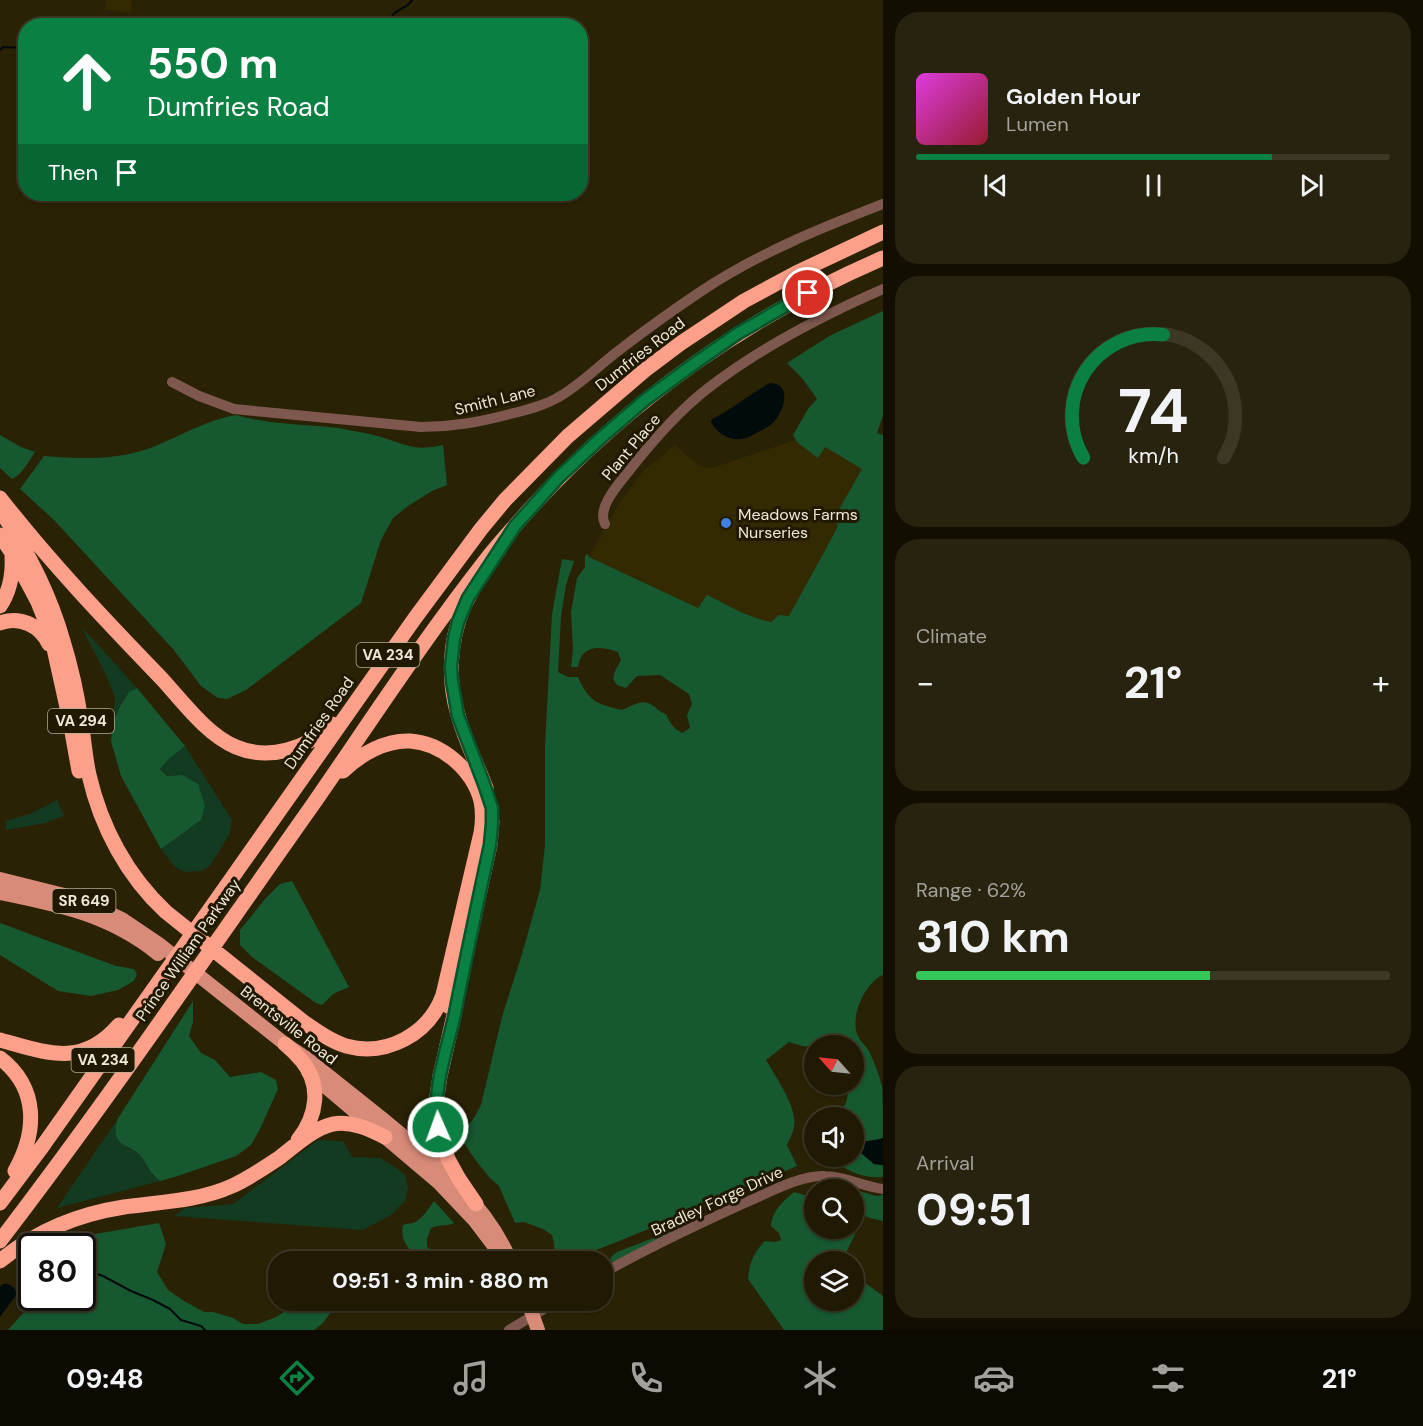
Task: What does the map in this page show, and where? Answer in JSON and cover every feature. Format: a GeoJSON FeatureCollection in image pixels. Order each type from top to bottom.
{"type":"FeatureCollection","features":[{"type":"Feature","properties":{"kind":"highway","name":"Dumfries Road"},"geometry":{"type":"LineString","coordinates":[[0,1203],[42,1147],[361,693],[481,529],[505,500],[568,436],[645,370],[716,319],[796,273],[883,232]]}},
{"type":"Feature","properties":{"kind":"highway","name":"VA 234"},"geometry":{"type":"LineString","coordinates":[[320,794],[472,578],[559,477],[645,400],[737,334],[847,273],[883,258]]}},
{"type":"Feature","properties":{"kind":"highway"},"geometry":{"type":"LineString","coordinates":[[0,498],[108,623],[211,731],[226,742],[243,750],[260,753],[300,746],[325,731],[361,693]]}},
{"type":"Feature","properties":{"kind":"highway","name":"VA 294"},"geometry":{"type":"LineString","coordinates":[[0,510],[21,544],[57,620],[78,703],[90,776],[105,824],[133,875],[174,923],[224,964],[318,1032],[333,1041],[353,1047],[376,1048],[400,1042],[413,1035],[431,1018],[439,1005],[445,987],[482,833],[483,812],[479,794],[455,760],[439,749],[419,742],[403,741],[387,744],[365,754],[351,764],[320,794]]}},
{"type":"Feature","properties":{"kind":"highway"},"geometry":{"type":"LineString","coordinates":[[0,522],[12,553],[11,581],[0,606]]}},
{"type":"Feature","properties":{"kind":"highway"},"geometry":{"type":"LineString","coordinates":[[476,1204],[448,1159],[438,1122],[437,1096],[440,1076],[490,845],[492,824],[492,808],[488,794],[458,716],[452,681],[452,654],[458,622],[468,598],[515,526]]}},
{"type":"Feature","properties":{"kind":"highway"},"geometry":{"type":"LineString","coordinates":[[0,534],[12,553],[51,635],[82,785],[94,820],[126,878],[150,906],[174,923]]}},
{"type":"Feature","properties":{"kind":"highway"},"geometry":{"type":"LineString","coordinates":[[0,623],[18,621],[34,627],[47,640],[56,661]]}},
{"type":"Feature","properties":{"kind":"highway","name":"Prince William Parkway"},"geometry":{"type":"LineString","coordinates":[[0,1241],[100,1107],[320,794]]}},
{"type":"Feature","properties":{"kind":"highway"},"geometry":{"type":"LineString","coordinates":[[0,1040],[57,1054],[75,1053],[91,1048],[112,1033],[184,946]]}},
{"type":"Feature","properties":{"kind":"highway"},"geometry":{"type":"LineString","coordinates":[[224,964],[320,1044],[337,1053],[356,1058],[399,1051],[422,1039],[447,1009],[462,973]]}},
{"type":"Feature","properties":{"kind":"highway"},"geometry":{"type":"LineString","coordinates":[[285,1044],[301,1059],[309,1073],[315,1092],[314,1109],[306,1128],[292,1147]]}},
{"type":"Feature","properties":{"kind":"highway"},"geometry":{"type":"LineString","coordinates":[[0,1058],[12,1069],[23,1085],[31,1113],[27,1146],[0,1195]]}},
{"type":"Feature","properties":{"kind":"highway"},"geometry":{"type":"LineString","coordinates":[[0,1261],[16,1249],[57,1226],[87,1215],[122,1207],[195,1196],[231,1186],[266,1167],[292,1147],[329,1125],[351,1124],[385,1137]]}},
{"type":"Feature","properties":{"kind":"main road","name":"Brentsville Road"},"geometry":{"type":"LineString","coordinates":[[0,879],[86,902],[122,919],[422,1168],[460,1204],[498,1251]]}},
{"type":"Feature","properties":{"kind":"main road","name":"Brentsville Road"},"geometry":{"type":"LineString","coordinates":[[0,893],[83,913],[157,947]]}},
{"type":"Feature","properties":{"kind":"main road","name":"Brentsville Road"},"geometry":{"type":"LineString","coordinates":[[207,988],[305,1057],[433,1160],[476,1204],[496,1232],[506,1251]]}},
{"type":"Feature","properties":{"kind":"main road"},"geometry":{"type":"LineString","coordinates":[[531,1311],[538,1330]]}},
{"type":"Feature","properties":{"kind":"street","name":"Smith Lane"},"geometry":{"type":"LineString","coordinates":[[172,382],[219,405],[249,411],[421,427],[443,427],[480,422],[556,399],[631,341],[704,289],[800,238],[883,204]]}},
{"type":"Feature","properties":{"kind":"street","name":"Plant Place"},"geometry":{"type":"LineString","coordinates":[[605,524],[604,510],[623,478],[657,437],[707,389],[799,329],[883,289]]}},
{"type":"Feature","properties":{"kind":"street","name":"Bradley Forge Drive"},"geometry":{"type":"LineString","coordinates":[[613,1268],[712,1218],[795,1182],[824,1175],[883,1189]]}},
{"type":"Feature","properties":{"kind":"street"},"geometry":{"type":"LineString","coordinates":[[509,1330],[542,1311]]}},
{"type":"Feature","properties":{"kind":"shaded area"},"geometry":{"type":"Polygon","coordinates":[[[106,0],[132,0],[131,13],[105,9],[106,0]]]}},
{"type":"Feature","properties":{"kind":"shaded area"},"geometry":{"type":"Polygon","coordinates":[[[770,383],[777,384],[784,391],[784,402],[780,413],[771,425],[743,439],[732,439],[713,426],[712,419],[770,383]]]}},
{"type":"Feature","properties":{"kind":"shaded area","name":"Meadows Farms Nurseries"},"geometry":{"type":"Polygon","coordinates":[[[800,431],[872,469],[779,646],[589,557],[620,502],[643,471],[675,445],[698,465],[712,468],[795,440],[800,431]]]}},
{"type":"Feature","properties":{"kind":"shaded area"},"geometry":{"type":"Polygon","coordinates":[[[883,1138],[883,1165],[874,1164],[864,1156],[864,1142],[883,1138]]]}},
{"type":"Feature","properties":{"kind":"shaded area"},"geometry":{"type":"Polygon","coordinates":[[[3,1284],[12,1286],[17,1294],[0,1317],[0,1287],[3,1284]]]}},
{"type":"Feature","properties":{"kind":"green space"},"geometry":{"type":"Polygon","coordinates":[[[883,311],[883,415],[877,433],[883,435],[883,975],[870,985],[860,1001],[856,1020],[858,1035],[804,1035],[804,1046],[789,1042],[766,1060],[783,1088],[793,1111],[793,1131],[787,1145],[797,1166],[594,1251],[554,1251],[552,1235],[524,1222],[515,1223],[499,1186],[477,1162],[459,1136],[474,1118],[481,1105],[502,1017],[540,890],[545,845],[545,745],[552,614],[562,559],[574,561],[566,585],[561,617],[558,672],[568,677],[578,677],[590,697],[600,704],[622,710],[645,702],[666,714],[672,725],[682,733],[690,728],[687,715],[692,704],[689,694],[660,675],[637,676],[626,688],[617,685],[613,679],[621,660],[618,652],[603,648],[588,650],[579,660],[578,667],[571,667],[573,648],[571,612],[577,578],[585,567],[585,556],[588,554],[589,557],[698,608],[707,595],[754,618],[771,622],[779,615],[789,616],[834,534],[838,525],[833,520],[862,469],[825,447],[818,458],[798,443],[793,435],[808,409],[817,399],[802,378],[787,363],[831,335],[883,311]]]}},
{"type":"Feature","properties":{"kind":"green space"},"geometry":{"type":"Polygon","coordinates":[[[236,415],[274,422],[338,428],[373,435],[413,447],[426,448],[443,445],[447,485],[432,491],[393,518],[381,540],[361,603],[246,690],[227,699],[218,698],[201,686],[173,649],[54,520],[20,489],[44,456],[88,458],[130,454],[158,445],[206,424],[236,415]]]}},
{"type":"Feature","properties":{"kind":"green space"},"geometry":{"type":"Polygon","coordinates":[[[0,435],[35,452],[22,471],[12,479],[0,468],[0,435]]]}},
{"type":"Feature","properties":{"kind":"green space"},"geometry":{"type":"Polygon","coordinates":[[[81,626],[137,688],[124,698],[113,723],[115,697],[81,626]]]}},
{"type":"Feature","properties":{"kind":"green space"},"geometry":{"type":"Polygon","coordinates":[[[137,688],[185,746],[160,769],[167,776],[182,775],[198,784],[205,806],[201,820],[161,849],[121,776],[111,741],[113,723],[120,706],[129,692],[137,688]]]}},
{"type":"Feature","properties":{"kind":"green space"},"geometry":{"type":"Polygon","coordinates":[[[185,746],[232,820],[229,835],[210,866],[201,871],[185,872],[175,867],[161,849],[201,820],[182,775],[167,776],[160,768],[185,746]]]}},
{"type":"Feature","properties":{"kind":"green space"},"geometry":{"type":"Polygon","coordinates":[[[57,800],[64,816],[45,823],[6,830],[6,821],[30,814],[57,800]]]}},
{"type":"Feature","properties":{"kind":"green space"},"geometry":{"type":"Polygon","coordinates":[[[292,881],[349,987],[333,994],[322,1005],[252,957],[240,945],[240,930],[265,899],[280,884],[292,881]]]}},
{"type":"Feature","properties":{"kind":"green space"},"geometry":{"type":"Polygon","coordinates":[[[0,923],[116,966],[134,969],[137,974],[134,981],[118,990],[91,996],[58,991],[0,955],[0,923]]]}},
{"type":"Feature","properties":{"kind":"green space"},"geometry":{"type":"Polygon","coordinates":[[[193,1001],[193,1022],[189,1036],[201,1053],[215,1060],[230,1077],[261,1072],[276,1080],[278,1089],[251,1145],[236,1156],[160,1181],[140,1155],[117,1138],[115,1132],[117,1120],[193,1001]]]}},
{"type":"Feature","properties":{"kind":"green space"},"geometry":{"type":"Polygon","coordinates":[[[864,1045],[869,1051],[882,1086],[883,1138],[864,1142],[864,1107],[843,1107],[848,1095],[864,1095],[864,1045]]]}},
{"type":"Feature","properties":{"kind":"green space"},"geometry":{"type":"Polygon","coordinates":[[[117,1120],[115,1133],[128,1148],[139,1153],[153,1176],[160,1181],[57,1208],[117,1120]]]}},
{"type":"Feature","properties":{"kind":"green space"},"geometry":{"type":"Polygon","coordinates":[[[318,1140],[343,1141],[352,1157],[380,1158],[395,1167],[405,1175],[408,1188],[405,1201],[391,1215],[363,1230],[174,1216],[185,1208],[233,1204],[318,1140]]]}},
{"type":"Feature","properties":{"kind":"green space"},"geometry":{"type":"Polygon","coordinates":[[[864,1156],[874,1164],[883,1165],[883,1177],[872,1177],[843,1167],[864,1167],[864,1156]]]}},
{"type":"Feature","properties":{"kind":"green space"},"geometry":{"type":"Polygon","coordinates":[[[794,1192],[804,1195],[804,1239],[853,1239],[847,1251],[804,1251],[804,1311],[864,1311],[864,1282],[883,1296],[883,1330],[784,1330],[748,1279],[753,1258],[761,1245],[765,1241],[781,1240],[779,1233],[771,1226],[773,1216],[794,1192]]]}},
{"type":"Feature","properties":{"kind":"green space"},"geometry":{"type":"Polygon","coordinates":[[[864,1193],[876,1196],[883,1195],[883,1221],[864,1216],[864,1193]]]}},
{"type":"Feature","properties":{"kind":"green space"},"geometry":{"type":"Polygon","coordinates":[[[434,1201],[454,1223],[431,1228],[427,1247],[432,1251],[411,1251],[404,1241],[403,1225],[413,1223],[425,1214],[434,1201]]]}},
{"type":"Feature","properties":{"kind":"green space"},"geometry":{"type":"Polygon","coordinates":[[[159,1223],[166,1244],[157,1272],[168,1290],[204,1312],[213,1312],[233,1318],[243,1324],[258,1324],[285,1311],[332,1311],[314,1330],[8,1330],[25,1311],[96,1311],[96,1234],[159,1223]]]}},
{"type":"Feature","properties":{"kind":"green space"},"geometry":{"type":"Polygon","coordinates":[[[690,1224],[613,1262],[613,1255],[690,1224]]]}},
{"type":"Feature","properties":{"kind":"waterway"},"geometry":{"type":"LineString","coordinates":[[391,18],[409,5],[412,0]]}},
{"type":"Feature","properties":{"kind":"waterway"},"geometry":{"type":"LineString","coordinates":[[0,50],[3,47],[18,48]]}},
{"type":"Feature","properties":{"kind":"waterway"},"geometry":{"type":"LineString","coordinates":[[96,1273],[153,1300],[170,1309],[181,1320],[201,1326],[205,1330]]}},
{"type":"Feature","properties":{"kind":"place","name":"Meadows Farms Nurseries"},"geometry":{"type":"Point","coordinates":[726,523]}},
{"type":"Feature","properties":{"kind":"route"},"geometry":{"type":"LineString","coordinates":[[438,1127],[437,1096],[440,1076],[490,845],[492,824],[492,808],[488,794],[458,716],[453,694],[452,654],[463,608],[515,526],[559,477],[603,436],[645,400],[691,366],[737,334],[808,293]]}}]}
